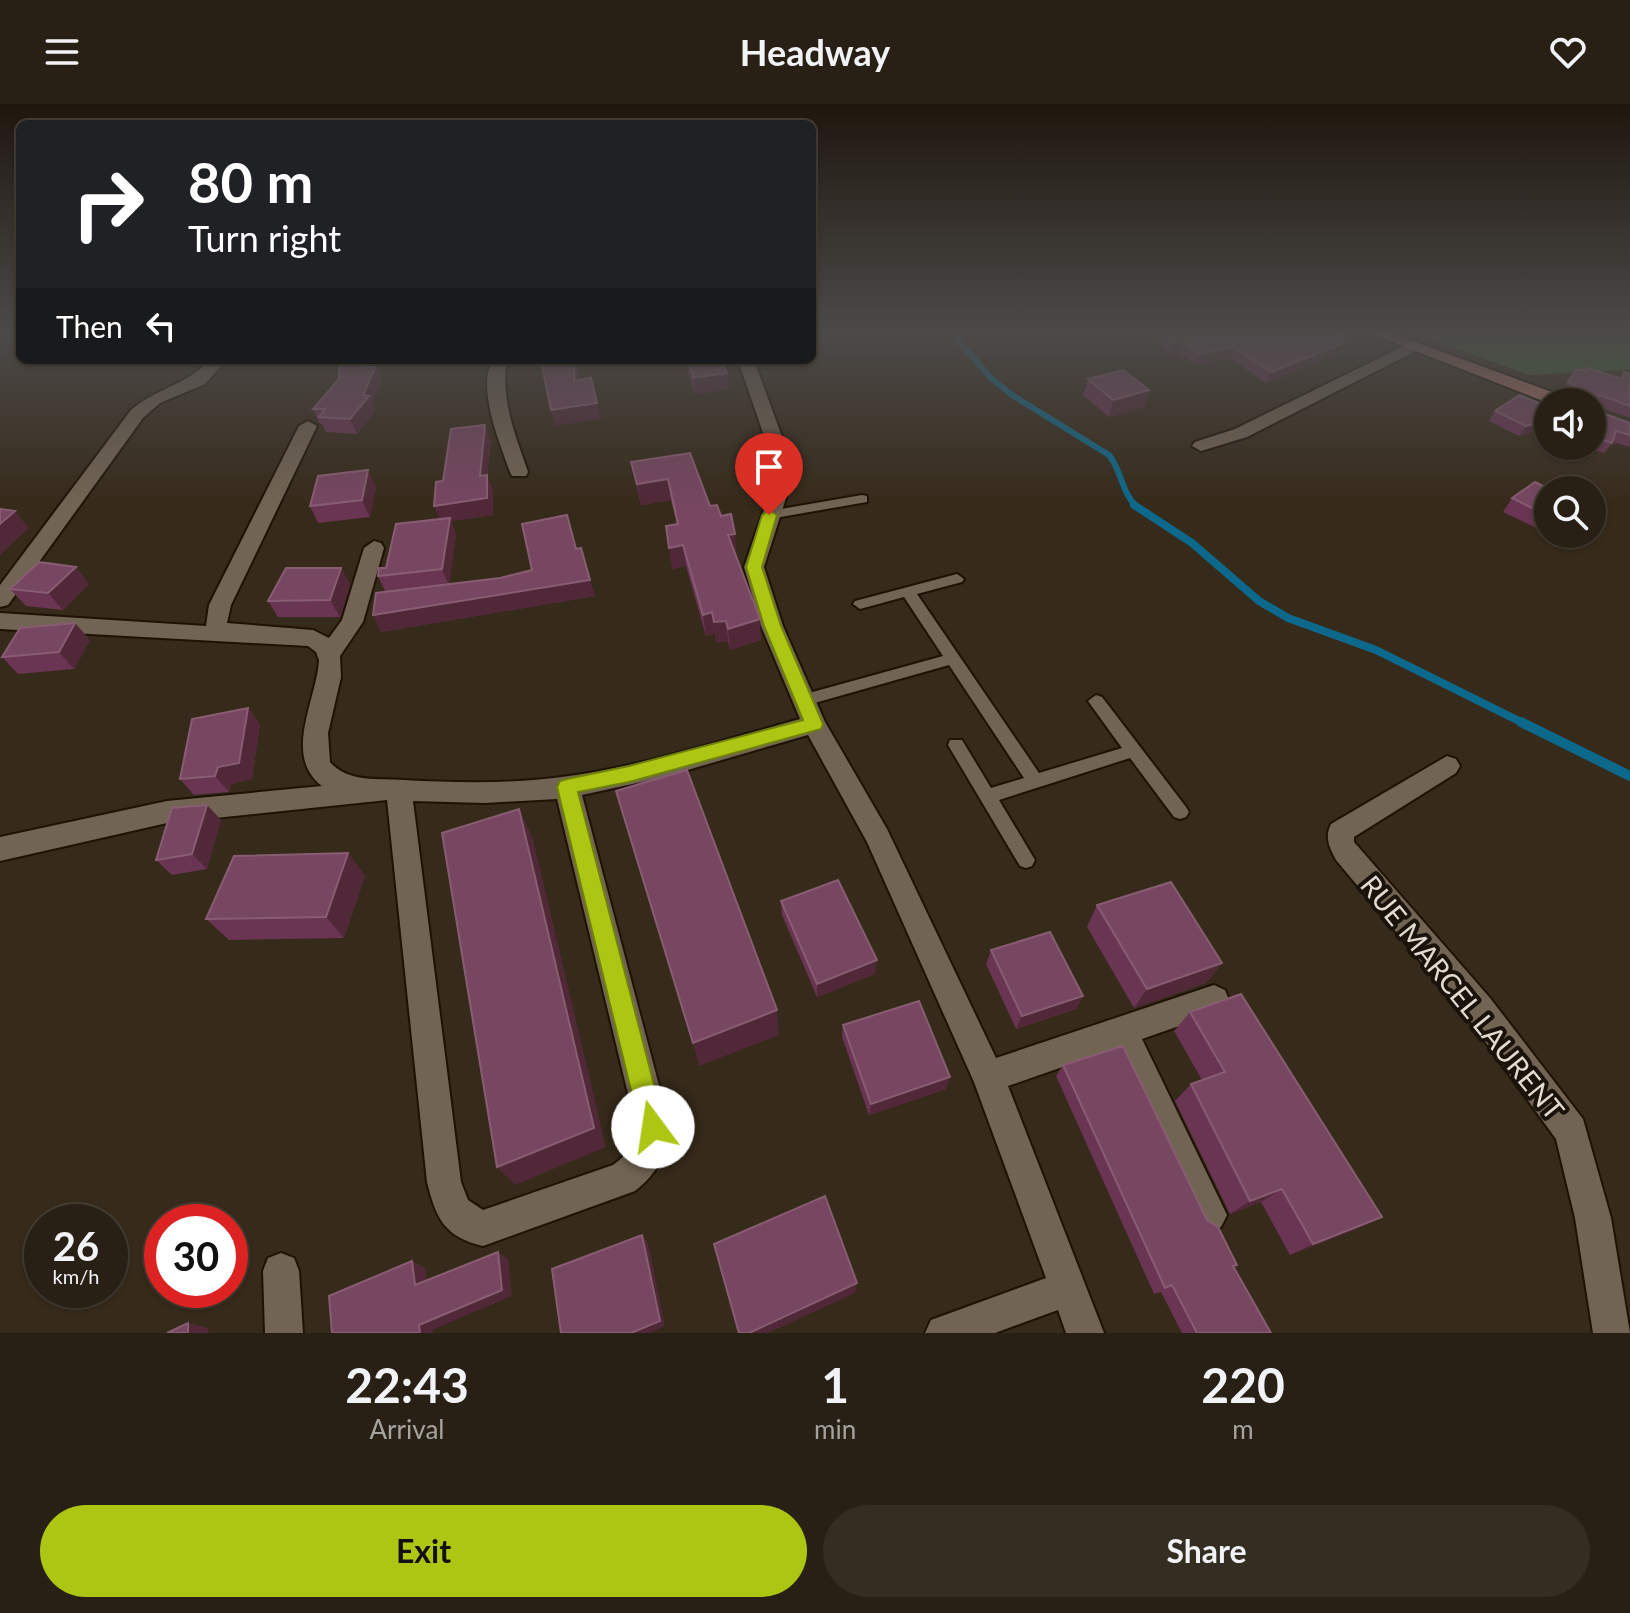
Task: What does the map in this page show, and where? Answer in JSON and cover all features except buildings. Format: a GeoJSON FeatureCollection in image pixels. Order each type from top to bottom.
{"type":"FeatureCollection","features":[{"type":"Feature","properties":{"kind":"street"},"geometry":{"type":"LineString","coordinates":[[0,600],[137,414],[154,399],[176,390]]}},
{"type":"Feature","properties":{"kind":"street"},"geometry":{"type":"LineString","coordinates":[[496,390],[499,411],[519,472]]}},
{"type":"Feature","properties":{"kind":"street"},"geometry":{"type":"LineString","coordinates":[[757,390],[780,456],[779,492],[754,567],[772,626],[809,712],[878,837],[988,1077],[1085,1333]]}},
{"type":"Feature","properties":{"kind":"street"},"geometry":{"type":"LineString","coordinates":[[1201,446],[1241,433],[1326,390]]}},
{"type":"Feature","properties":{"kind":"street"},"geometry":{"type":"LineString","coordinates":[[236,635],[220,632],[216,623],[220,605],[308,426]]}},
{"type":"Feature","properties":{"kind":"street"},"geometry":{"type":"LineString","coordinates":[[331,652],[365,604],[374,548]]}},
{"type":"Feature","properties":{"kind":"street"},"geometry":{"type":"LineString","coordinates":[[0,621],[313,638],[321,641],[331,652],[332,666],[313,742],[320,767],[343,785],[387,790],[468,795],[567,787],[629,774],[809,712]]}},
{"type":"Feature","properties":{"kind":"street","name":"RUE MARCEL LAURENT"},"geometry":{"type":"LineString","coordinates":[[1447,766],[1340,832],[1341,843],[1479,1008],[1571,1131],[1593,1218],[1612,1333]]}},
{"type":"Feature","properties":{"kind":"street"},"geometry":{"type":"LineString","coordinates":[[387,790],[444,1182],[458,1219],[469,1226],[483,1228],[623,1179],[641,1166],[652,1151],[653,1127],[567,787]]}},
{"type":"Feature","properties":{"kind":"street"},"geometry":{"type":"LineString","coordinates":[[0,849],[167,812],[387,790]]}},
{"type":"Feature","properties":{"kind":"street"},"geometry":{"type":"LineString","coordinates":[[988,1077],[1214,1000]]}},
{"type":"Feature","properties":{"kind":"street"},"geometry":{"type":"LineString","coordinates":[[1122,1031],[1209,1215]]}},
{"type":"Feature","properties":{"kind":"street"},"geometry":{"type":"LineString","coordinates":[[281,1271],[284,1333]]}},
{"type":"Feature","properties":{"kind":"street"},"geometry":{"type":"LineString","coordinates":[[944,1333],[1068,1288]]}},
{"type":"Feature","properties":{"kind":"lane"},"geometry":{"type":"LineString","coordinates":[[769,515],[862,499]]}},
{"type":"Feature","properties":{"kind":"lane"},"geometry":{"type":"LineString","coordinates":[[860,604],[957,579]]}},
{"type":"Feature","properties":{"kind":"lane"},"geometry":{"type":"LineString","coordinates":[[908,592],[1034,780]]}},
{"type":"Feature","properties":{"kind":"lane"},"geometry":{"type":"LineString","coordinates":[[809,712],[952,659]]}},
{"type":"Feature","properties":{"kind":"lane"},"geometry":{"type":"LineString","coordinates":[[1096,701],[1180,812]]}},
{"type":"Feature","properties":{"kind":"lane"},"geometry":{"type":"LineString","coordinates":[[956,745],[1026,860]]}},
{"type":"Feature","properties":{"kind":"lane"},"geometry":{"type":"LineString","coordinates":[[988,796],[1132,751]]}},
{"type":"Feature","properties":{"kind":"waterway"},"geometry":{"type":"LineString","coordinates":[[1006,390],[1109,455],[1137,507]]}},
{"type":"Feature","properties":{"kind":"waterway"},"geometry":{"type":"LineString","coordinates":[[1137,507],[1192,543],[1259,601],[1288,618],[1376,650],[1525,724]]}},
{"type":"Feature","properties":{"kind":"waterway"},"geometry":{"type":"LineString","coordinates":[[1521,722],[1630,776]]}},
{"type":"Feature","properties":{"kind":"route"},"geometry":{"type":"LineString","coordinates":[[653,1127],[567,787],[629,774],[814,724],[772,626],[754,567],[769,515]]}}]}
